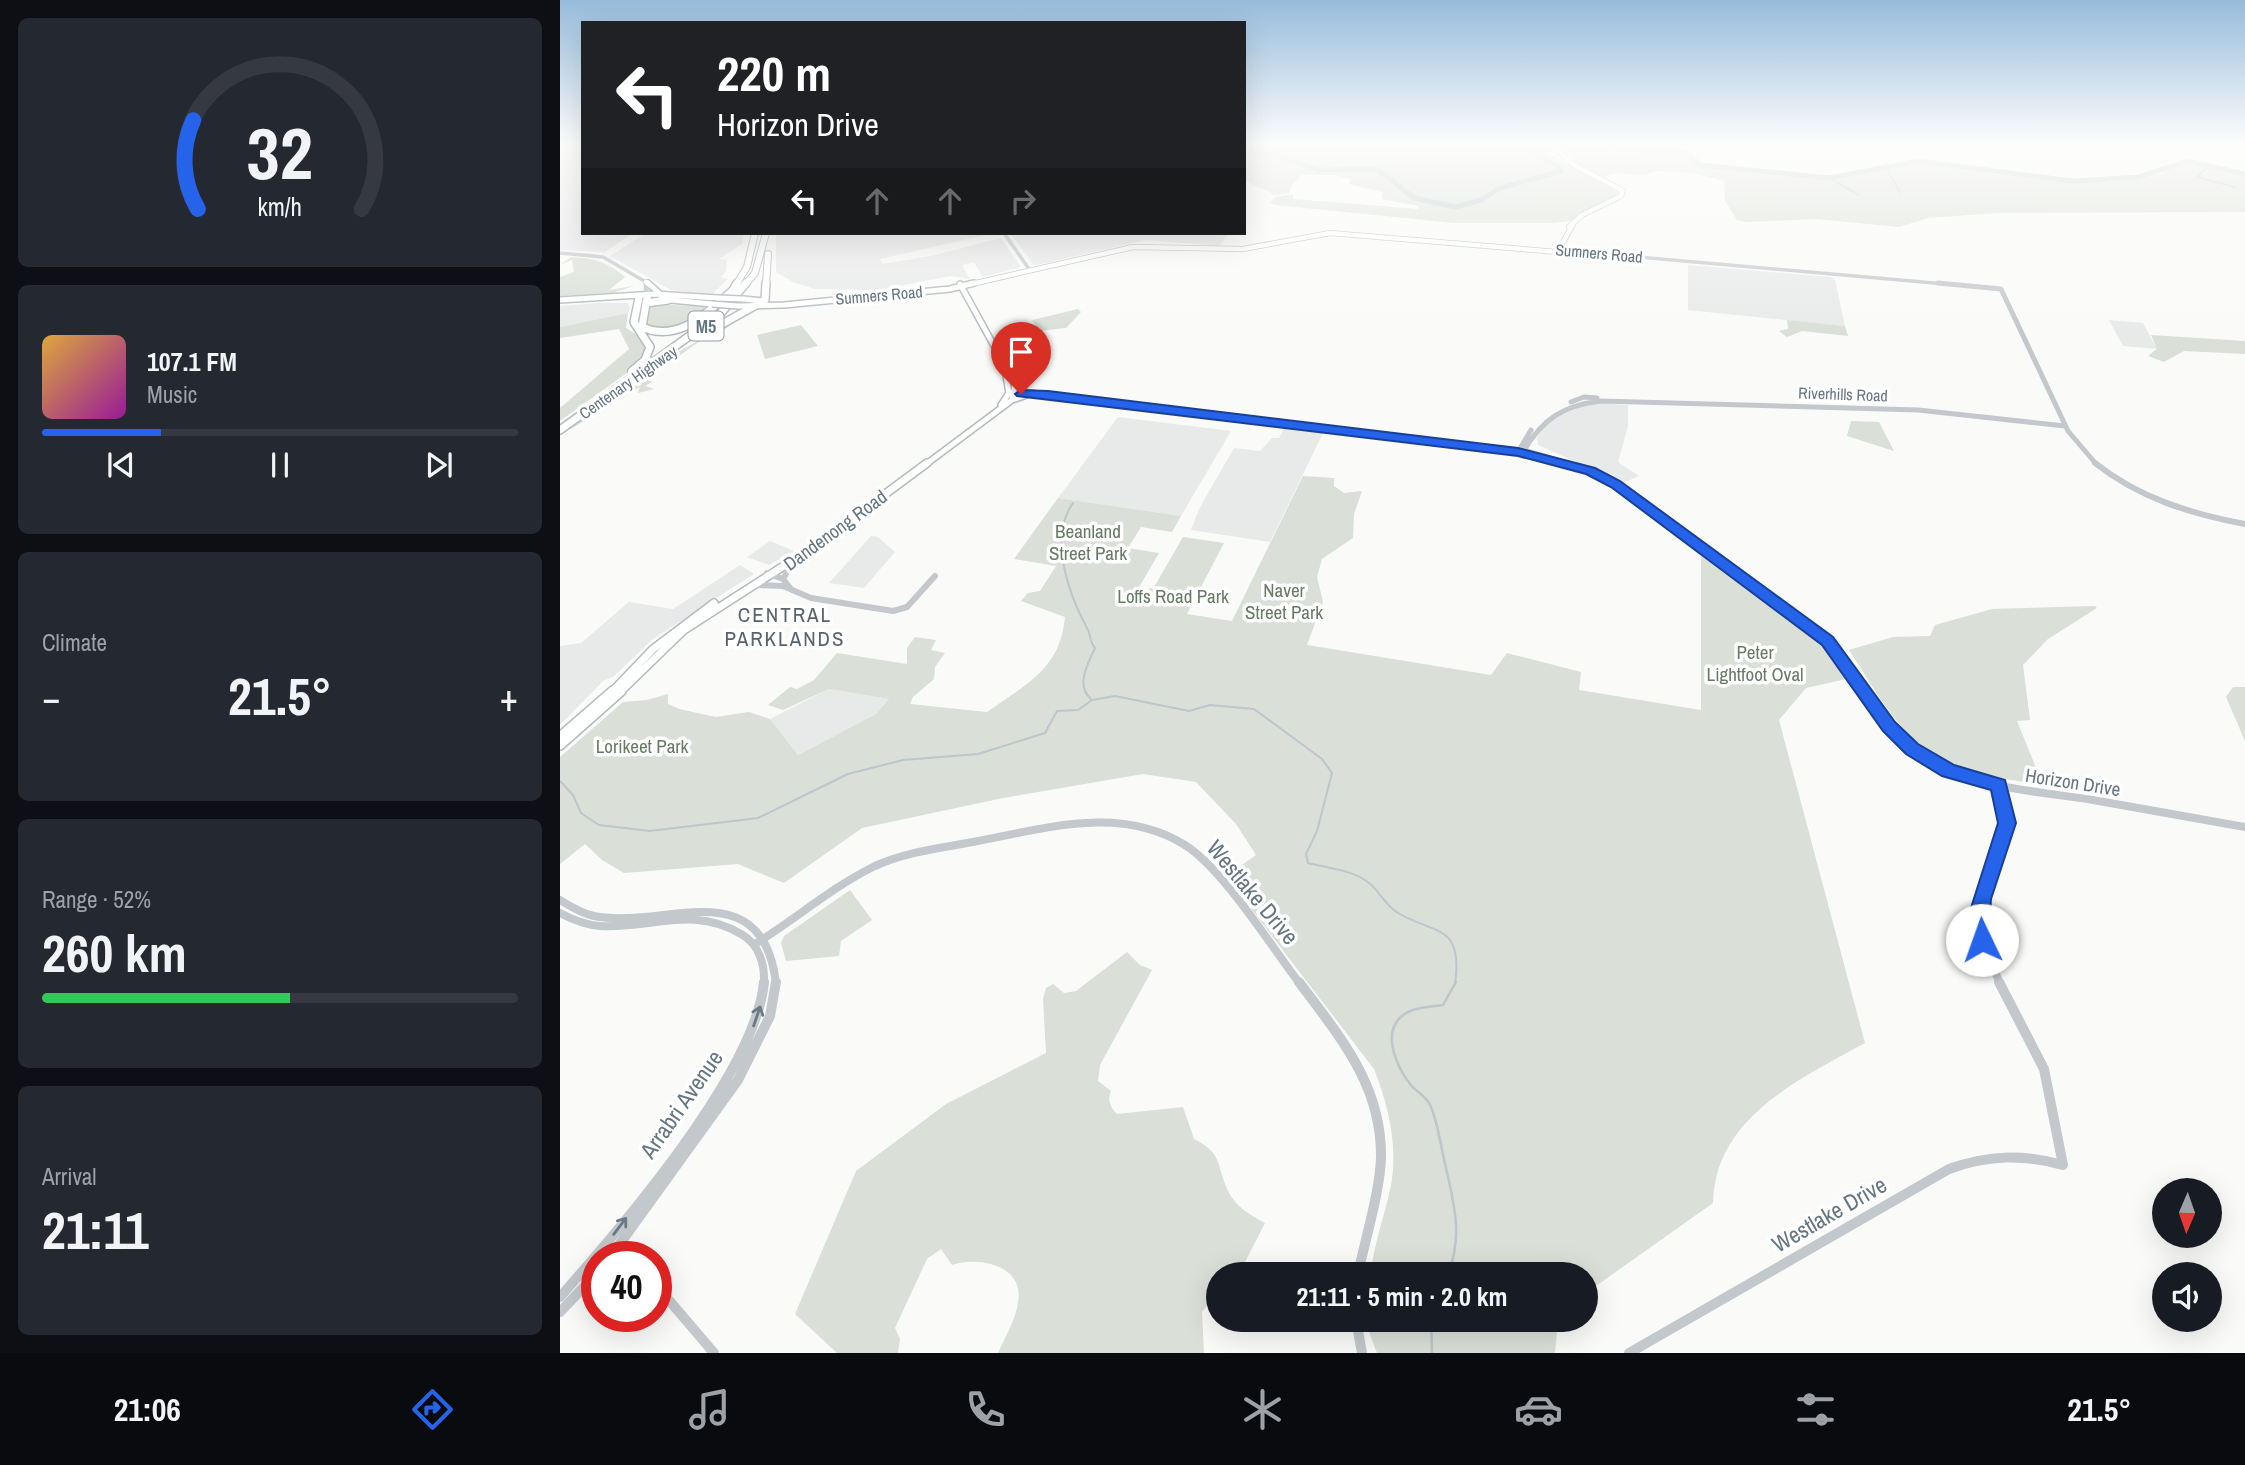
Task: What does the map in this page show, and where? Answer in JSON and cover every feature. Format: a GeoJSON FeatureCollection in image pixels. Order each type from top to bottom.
{"type":"FeatureCollection","features":[{"type":"Feature","properties":{"kind":"highway","name":"Centenary Highway"},"geometry":{"type":"LineString","coordinates":[[560,428],[695,329],[734,289],[749,263],[755,235]]}},
{"type":"Feature","properties":{"kind":"highway","name":"Centenary Highway"},"geometry":{"type":"LineString","coordinates":[[560,428],[708,324],[740,293],[760,262],[767,235]]}},
{"type":"Feature","properties":{"kind":"highway"},"geometry":{"type":"LineString","coordinates":[[642,372],[761,303],[768,235]]}},
{"type":"Feature","properties":{"kind":"highway"},"geometry":{"type":"LineString","coordinates":[[644,298],[642,327],[650,331],[669,331],[704,317],[734,289]]}},
{"type":"Feature","properties":{"kind":"highway"},"geometry":{"type":"LineString","coordinates":[[644,298],[668,300]]}},
{"type":"Feature","properties":{"kind":"highway"},"geometry":{"type":"LineString","coordinates":[[603,395],[639,366],[649,352],[649,341],[634,323],[644,298]]}},
{"type":"Feature","properties":{"kind":"main road"},"geometry":{"type":"LineString","coordinates":[[1558,248],[1573,224],[1601,206]]}},
{"type":"Feature","properties":{"kind":"main road","name":"Sumners Road"},"geometry":{"type":"LineString","coordinates":[[668,300],[738,306],[958,286],[1158,241],[1207,247],[1242,247],[1333,231],[1558,248]]}},
{"type":"Feature","properties":{"kind":"main road","name":"Sumners Road"},"geometry":{"type":"LineString","coordinates":[[1107,252],[1154,245],[1243,249],[1338,233],[1558,248]]}},
{"type":"Feature","properties":{"kind":"main road"},"geometry":{"type":"LineString","coordinates":[[1558,248],[1569,251]]}},
{"type":"Feature","properties":{"kind":"main road"},"geometry":{"type":"LineString","coordinates":[[646,282],[661,294]]}},
{"type":"Feature","properties":{"kind":"main road"},"geometry":{"type":"LineString","coordinates":[[958,286],[1014,392]]}},
{"type":"Feature","properties":{"kind":"main road"},"geometry":{"type":"LineString","coordinates":[[958,286],[1014,392]]}},
{"type":"Feature","properties":{"kind":"main road","name":"Sumners Road"},"geometry":{"type":"LineString","coordinates":[[560,301],[644,298],[661,294],[743,299],[761,303]]}},
{"type":"Feature","properties":{"kind":"main road"},"geometry":{"type":"LineString","coordinates":[[1014,392],[1029,392]]}},
{"type":"Feature","properties":{"kind":"main road"},"geometry":{"type":"LineString","coordinates":[[1014,392],[1029,392]]}},
{"type":"Feature","properties":{"kind":"main road","name":"Dandenong Road"},"geometry":{"type":"LineString","coordinates":[[560,737],[686,621],[794,560],[1014,392]]}},
{"type":"Feature","properties":{"kind":"main road","name":"Dandenong Road"},"geometry":{"type":"LineString","coordinates":[[560,745],[610,702],[677,636],[755,585],[992,413],[1014,392]]}},
{"type":"Feature","properties":{"kind":"street"},"geometry":{"type":"LineString","coordinates":[[1005,235],[1030,270]]}},
{"type":"Feature","properties":{"kind":"street","name":"Sumners Road"},"geometry":{"type":"LineString","coordinates":[[1558,248],[1804,272]]}},
{"type":"Feature","properties":{"kind":"street","name":"Sumners Road"},"geometry":{"type":"LineString","coordinates":[[1569,251],[2002,290],[2065,426]]}},
{"type":"Feature","properties":{"kind":"street"},"geometry":{"type":"LineString","coordinates":[[560,253],[603,257],[646,282],[644,298]]}},
{"type":"Feature","properties":{"kind":"street"},"geometry":{"type":"LineString","coordinates":[[638,279],[644,298]]}},
{"type":"Feature","properties":{"kind":"street","name":"Horizon Drive"},"geometry":{"type":"LineString","coordinates":[[1029,392],[1521,451],[1541,454],[1590,471],[1625,490],[1819,634],[1842,658],[1889,727],[1912,749],[1949,771],[1999,785],[2245,827]]}},
{"type":"Feature","properties":{"kind":"street"},"geometry":{"type":"LineString","coordinates":[[1521,451],[1553,412],[1582,401]]}},
{"type":"Feature","properties":{"kind":"street"},"geometry":{"type":"LineString","coordinates":[[1521,451],[1523,441],[1546,413],[1582,401]]}},
{"type":"Feature","properties":{"kind":"street","name":"Riverhills Road"},"geometry":{"type":"LineString","coordinates":[[1582,401],[1918,410],[2065,426]]}},
{"type":"Feature","properties":{"kind":"street"},"geometry":{"type":"LineString","coordinates":[[2065,426],[2090,458],[2126,483],[2185,509],[2245,524]]}},
{"type":"Feature","properties":{"kind":"street"},"geometry":{"type":"LineString","coordinates":[[1531,438],[1541,454]]}},
{"type":"Feature","properties":{"kind":"street"},"geometry":{"type":"LineString","coordinates":[[1503,447],[1523,441]]}},
{"type":"Feature","properties":{"kind":"street","name":"Horizon Drive"},"geometry":{"type":"LineString","coordinates":[[1466,445],[1503,447],[1590,471]]}},
{"type":"Feature","properties":{"kind":"street"},"geometry":{"type":"LineString","coordinates":[[783,583],[794,560]]}},
{"type":"Feature","properties":{"kind":"street"},"geometry":{"type":"LineString","coordinates":[[770,574],[811,598],[894,611],[907,607],[935,576]]}},
{"type":"Feature","properties":{"kind":"street"},"geometry":{"type":"LineString","coordinates":[[755,585],[783,583]]}},
{"type":"Feature","properties":{"kind":"street","name":"Westlake Drive"},"geometry":{"type":"LineString","coordinates":[[1629,1353],[1949,1169],[1975,1159],[1998,1155],[2023,1156],[2063,1165],[2043,1069],[2026,1028],[1989,961],[1980,926],[1982,899],[2007,823],[1999,785]]}},
{"type":"Feature","properties":{"kind":"street","name":"Westlake Drive"},"geometry":{"type":"LineString","coordinates":[[760,942],[860,874],[894,859],[1091,821],[1144,826],[1180,841],[1213,869],[1342,1039],[1367,1080],[1379,1123],[1381,1160],[1360,1262]]}},
{"type":"Feature","properties":{"kind":"street"},"geometry":{"type":"LineString","coordinates":[[560,900],[572,909],[599,916],[699,911],[721,913],[744,922],[760,942]]}},
{"type":"Feature","properties":{"kind":"street"},"geometry":{"type":"LineString","coordinates":[[560,913],[572,920],[599,926],[701,918],[738,929],[760,942]]}},
{"type":"Feature","properties":{"kind":"street","name":"Arrabri Avenue"},"geometry":{"type":"LineString","coordinates":[[618,1241],[738,1060],[764,998],[765,977],[760,942]]}},
{"type":"Feature","properties":{"kind":"street","name":"Arrabri Avenue"},"geometry":{"type":"LineString","coordinates":[[560,1297],[581,1279]]}},
{"type":"Feature","properties":{"kind":"street"},"geometry":{"type":"LineString","coordinates":[[560,1312],[581,1290]]}},
{"type":"Feature","properties":{"kind":"street"},"geometry":{"type":"LineString","coordinates":[[672,1304],[714,1353]]}},
{"type":"Feature","properties":{"kind":"street"},"geometry":{"type":"LineString","coordinates":[[1358,1332],[1362,1353]]}},
{"type":"Feature","properties":{"kind":"shaded area"},"geometry":{"type":"Polygon","coordinates":[[[560,206],[581,206],[581,235],[630,235],[605,252],[560,250],[560,206]]]}},
{"type":"Feature","properties":{"kind":"shaded area"},"geometry":{"type":"Polygon","coordinates":[[[643,235],[744,235],[742,244],[719,259],[727,260],[726,272],[720,277],[728,279],[712,294],[671,290],[610,256],[643,235]]]}},
{"type":"Feature","properties":{"kind":"shaded area"},"geometry":{"type":"Polygon","coordinates":[[[776,235],[985,235],[880,259],[882,264],[931,256],[1001,238],[1021,267],[983,277],[974,262],[962,265],[970,279],[951,276],[877,290],[815,289],[793,282],[776,272],[776,235]]]}},
{"type":"Feature","properties":{"kind":"shaded area"},"geometry":{"type":"Polygon","coordinates":[[[1011,235],[1227,235],[1219,246],[1146,240],[1033,264],[1011,235]]]}},
{"type":"Feature","properties":{"kind":"shaded area"},"geometry":{"type":"Polygon","coordinates":[[[1688,265],[1831,277],[1835,280],[1845,326],[1688,310],[1688,265]]]}},
{"type":"Feature","properties":{"kind":"shaded area"},"geometry":{"type":"Polygon","coordinates":[[[628,303],[630,308],[628,313],[560,327],[560,306],[628,303]]]}},
{"type":"Feature","properties":{"kind":"shaded area"},"geometry":{"type":"Polygon","coordinates":[[[2109,320],[2143,323],[2157,349],[2123,346],[2109,320]]]}},
{"type":"Feature","properties":{"kind":"shaded area"},"geometry":{"type":"Polygon","coordinates":[[[1595,403],[1628,405],[1628,426],[1618,462],[1639,476],[1623,483],[1538,445],[1537,437],[1550,419],[1565,410],[1595,403]]]}},
{"type":"Feature","properties":{"kind":"shaded area"},"geometry":{"type":"Polygon","coordinates":[[[1118,417],[1231,431],[1181,516],[1058,498],[1118,417]]]}},
{"type":"Feature","properties":{"kind":"shaded area"},"geometry":{"type":"Polygon","coordinates":[[[1285,427],[1324,431],[1270,542],[1191,530],[1199,509],[1234,448],[1260,451],[1272,438],[1279,438],[1285,427]]]}},
{"type":"Feature","properties":{"kind":"shaded area"},"geometry":{"type":"Polygon","coordinates":[[[871,536],[878,537],[895,552],[864,588],[829,583],[871,536]]]}},
{"type":"Feature","properties":{"kind":"shaded area"},"geometry":{"type":"Polygon","coordinates":[[[770,541],[794,551],[769,565],[747,557],[770,541]]]}},
{"type":"Feature","properties":{"kind":"shaded area"},"geometry":{"type":"Polygon","coordinates":[[[740,565],[754,574],[653,639],[613,677],[603,681],[560,725],[560,646],[581,643],[629,602],[673,609],[740,565]]]}},
{"type":"Feature","properties":{"kind":"shaded area"},"geometry":{"type":"Polygon","coordinates":[[[829,689],[889,699],[876,714],[798,755],[770,719],[829,689]]]}},
{"type":"Feature","properties":{"kind":"green space"},"geometry":{"type":"Polygon","coordinates":[[[1286,206],[1418,209],[1419,206],[1596,206],[1570,221],[1454,223],[1286,206]]]}},
{"type":"Feature","properties":{"kind":"green space"},"geometry":{"type":"Polygon","coordinates":[[[1728,206],[2245,206],[2245,212],[1998,213],[1928,218],[1899,227],[1816,219],[1746,222],[1737,220],[1728,206]]]}},
{"type":"Feature","properties":{"kind":"green space"},"geometry":{"type":"Polygon","coordinates":[[[571,257],[600,262],[625,277],[609,290],[634,286],[612,293],[560,296],[560,277],[574,272],[572,260],[560,265],[571,257]]]}},
{"type":"Feature","properties":{"kind":"green space"},"geometry":{"type":"Polygon","coordinates":[[[658,304],[710,307],[687,324],[650,329],[645,323],[650,306],[658,304]]]}},
{"type":"Feature","properties":{"kind":"green space"},"geometry":{"type":"Polygon","coordinates":[[[1078,309],[1081,312],[1066,328],[1039,331],[1032,320],[1078,309]]]}},
{"type":"Feature","properties":{"kind":"green space"},"geometry":{"type":"Polygon","coordinates":[[[628,313],[626,328],[639,336],[648,350],[638,365],[560,421],[560,408],[629,349],[619,329],[560,338],[560,327],[628,313]]]}},
{"type":"Feature","properties":{"kind":"green space"},"geometry":{"type":"Polygon","coordinates":[[[1787,320],[1845,326],[1848,336],[1802,331],[1787,337],[1779,331],[1788,329],[1787,320]]]}},
{"type":"Feature","properties":{"kind":"green space"},"geometry":{"type":"Polygon","coordinates":[[[801,325],[818,346],[765,359],[757,335],[801,325]]]}},
{"type":"Feature","properties":{"kind":"green space"},"geometry":{"type":"Polygon","coordinates":[[[731,326],[703,339],[646,379],[652,382],[645,386],[654,389],[638,393],[640,387],[569,430],[600,404],[647,372],[696,342],[731,326]]]}},
{"type":"Feature","properties":{"kind":"green space"},"geometry":{"type":"Polygon","coordinates":[[[2151,335],[2245,341],[2245,354],[2184,351],[2164,362],[2148,356],[2157,349],[2151,335]]]}},
{"type":"Feature","properties":{"kind":"green space"},"geometry":{"type":"Polygon","coordinates":[[[1851,421],[1879,422],[1894,451],[1847,436],[1851,421]]]}},
{"type":"Feature","properties":{"kind":"green space"},"geometry":{"type":"Polygon","coordinates":[[[1303,476],[1334,478],[1334,486],[1344,493],[1362,491],[1354,514],[1353,538],[1322,559],[1317,577],[1323,602],[1307,645],[1491,675],[1507,653],[1581,672],[1579,690],[1701,710],[1701,556],[1828,650],[1846,679],[1806,688],[1779,720],[1865,1043],[1814,1071],[1765,1104],[1745,1124],[1728,1147],[1717,1173],[1713,1203],[1598,1284],[1598,1262],[1372,1262],[1393,1175],[1391,1128],[1374,1069],[1226,876],[1256,855],[1236,824],[1196,782],[1143,774],[1003,798],[862,828],[784,883],[738,864],[624,873],[602,860],[585,844],[560,864],[560,757],[623,702],[647,700],[668,694],[668,704],[679,709],[716,717],[749,712],[770,719],[798,755],[876,714],[889,699],[829,689],[783,710],[768,705],[790,687],[797,689],[814,680],[837,653],[907,664],[907,648],[915,637],[936,640],[931,650],[945,653],[935,667],[934,679],[913,697],[910,704],[987,712],[1028,684],[1039,674],[1056,650],[1065,617],[1021,601],[1028,593],[1040,591],[1056,566],[1014,559],[1058,498],[1181,516],[1172,532],[1141,527],[1128,548],[1159,553],[1135,594],[1144,595],[1150,588],[1153,589],[1183,537],[1224,543],[1187,614],[1232,621],[1303,476]]]}},
{"type":"Feature","properties":{"kind":"green space"},"geometry":{"type":"Polygon","coordinates":[[[2097,608],[2048,639],[2023,665],[2030,720],[2017,721],[2043,785],[1974,772],[1935,756],[1905,731],[1881,700],[1849,650],[1893,637],[1930,636],[1935,625],[1992,609],[2097,608]]]}},
{"type":"Feature","properties":{"kind":"green space"},"geometry":{"type":"Polygon","coordinates":[[[2233,687],[2245,687],[2245,741],[2226,697],[2233,687]]]}},
{"type":"Feature","properties":{"kind":"green space"},"geometry":{"type":"Polygon","coordinates":[[[850,890],[872,920],[841,941],[839,956],[786,961],[781,943],[784,936],[850,890]]]}},
{"type":"Feature","properties":{"kind":"green space"},"geometry":{"type":"Polygon","coordinates":[[[1127,952],[1140,965],[1152,970],[1100,1065],[1098,1081],[1111,1091],[1110,1103],[1117,1114],[1183,1107],[1194,1139],[1210,1149],[1214,1155],[1231,1197],[1244,1210],[1265,1223],[1245,1262],[1206,1262],[1206,1307],[1202,1312],[1204,1353],[998,1353],[1017,1308],[1018,1289],[1014,1279],[997,1266],[986,1263],[963,1262],[952,1265],[941,1249],[927,1259],[895,1328],[900,1339],[898,1353],[837,1353],[795,1314],[856,1171],[946,1104],[1046,1053],[1043,999],[1046,988],[1053,984],[1064,993],[1076,991],[1127,952]]]}},
{"type":"Feature","properties":{"kind":"green space"},"geometry":{"type":"Polygon","coordinates":[[[1369,1332],[1557,1332],[1555,1353],[1377,1353],[1369,1332]]]}},
{"type":"Feature","properties":{"kind":"waterway"},"geometry":{"type":"LineString","coordinates":[[1452,206],[1459,206]]}},
{"type":"Feature","properties":{"kind":"waterway"},"geometry":{"type":"LineString","coordinates":[[1073,503],[1062,533],[1062,549],[1068,583],[1095,648],[1083,681],[1086,693],[1091,699]]}},
{"type":"Feature","properties":{"kind":"waterway"},"geometry":{"type":"LineString","coordinates":[[560,781],[573,795],[581,813],[599,825],[650,831],[758,818],[848,774],[903,760],[978,754],[1045,733],[1057,711],[1078,710],[1092,700],[1115,696],[1189,711],[1210,705],[1254,709],[1322,759],[1332,773],[1317,831],[1306,854],[1308,863],[1356,875],[1373,886],[1395,911],[1442,933],[1454,949],[1455,984]]}},
{"type":"Feature","properties":{"kind":"waterway"},"geometry":{"type":"LineString","coordinates":[[1452,1262],[1455,1217],[1437,1126],[1429,1103],[1410,1084],[1400,1069],[1392,1041],[1396,1023],[1402,1016],[1416,1009],[1443,1005],[1455,984]]}},
{"type":"Feature","properties":{"kind":"waterway"},"geometry":{"type":"LineString","coordinates":[[1431,1332],[1432,1353]]}},
{"type":"Feature","properties":{"kind":"district","name":"CENTRAL PARKLANDS"},"geometry":{"type":"Point","coordinates":[785,626]}},
{"type":"Feature","properties":{"kind":"route"},"geometry":{"type":"LineString","coordinates":[[1021,394],[1048,394],[1518,452],[1590,471],[1615,484],[1827,641],[1842,658],[1889,727],[1903,742],[1949,771],[1999,785],[2007,823],[1998,844],[1979,911],[1982,940]]}},
{"type":"Feature","properties":{"kind":"park label","name":"Beanland Street Park"},"geometry":{"type":"Point","coordinates":[1088,542]}},
{"type":"Feature","properties":{"kind":"park label","name":"Loffs Road Park"},"geometry":{"type":"Point","coordinates":[1173,596]}},
{"type":"Feature","properties":{"kind":"park label","name":"Naver Street Park"},"geometry":{"type":"Point","coordinates":[1284,601]}},
{"type":"Feature","properties":{"kind":"park label","name":"Peter Lightfoot Oval"},"geometry":{"type":"Point","coordinates":[1755,663]}},
{"type":"Feature","properties":{"kind":"park label","name":"Lorikeet Park"},"geometry":{"type":"Point","coordinates":[642,746]}}]}
